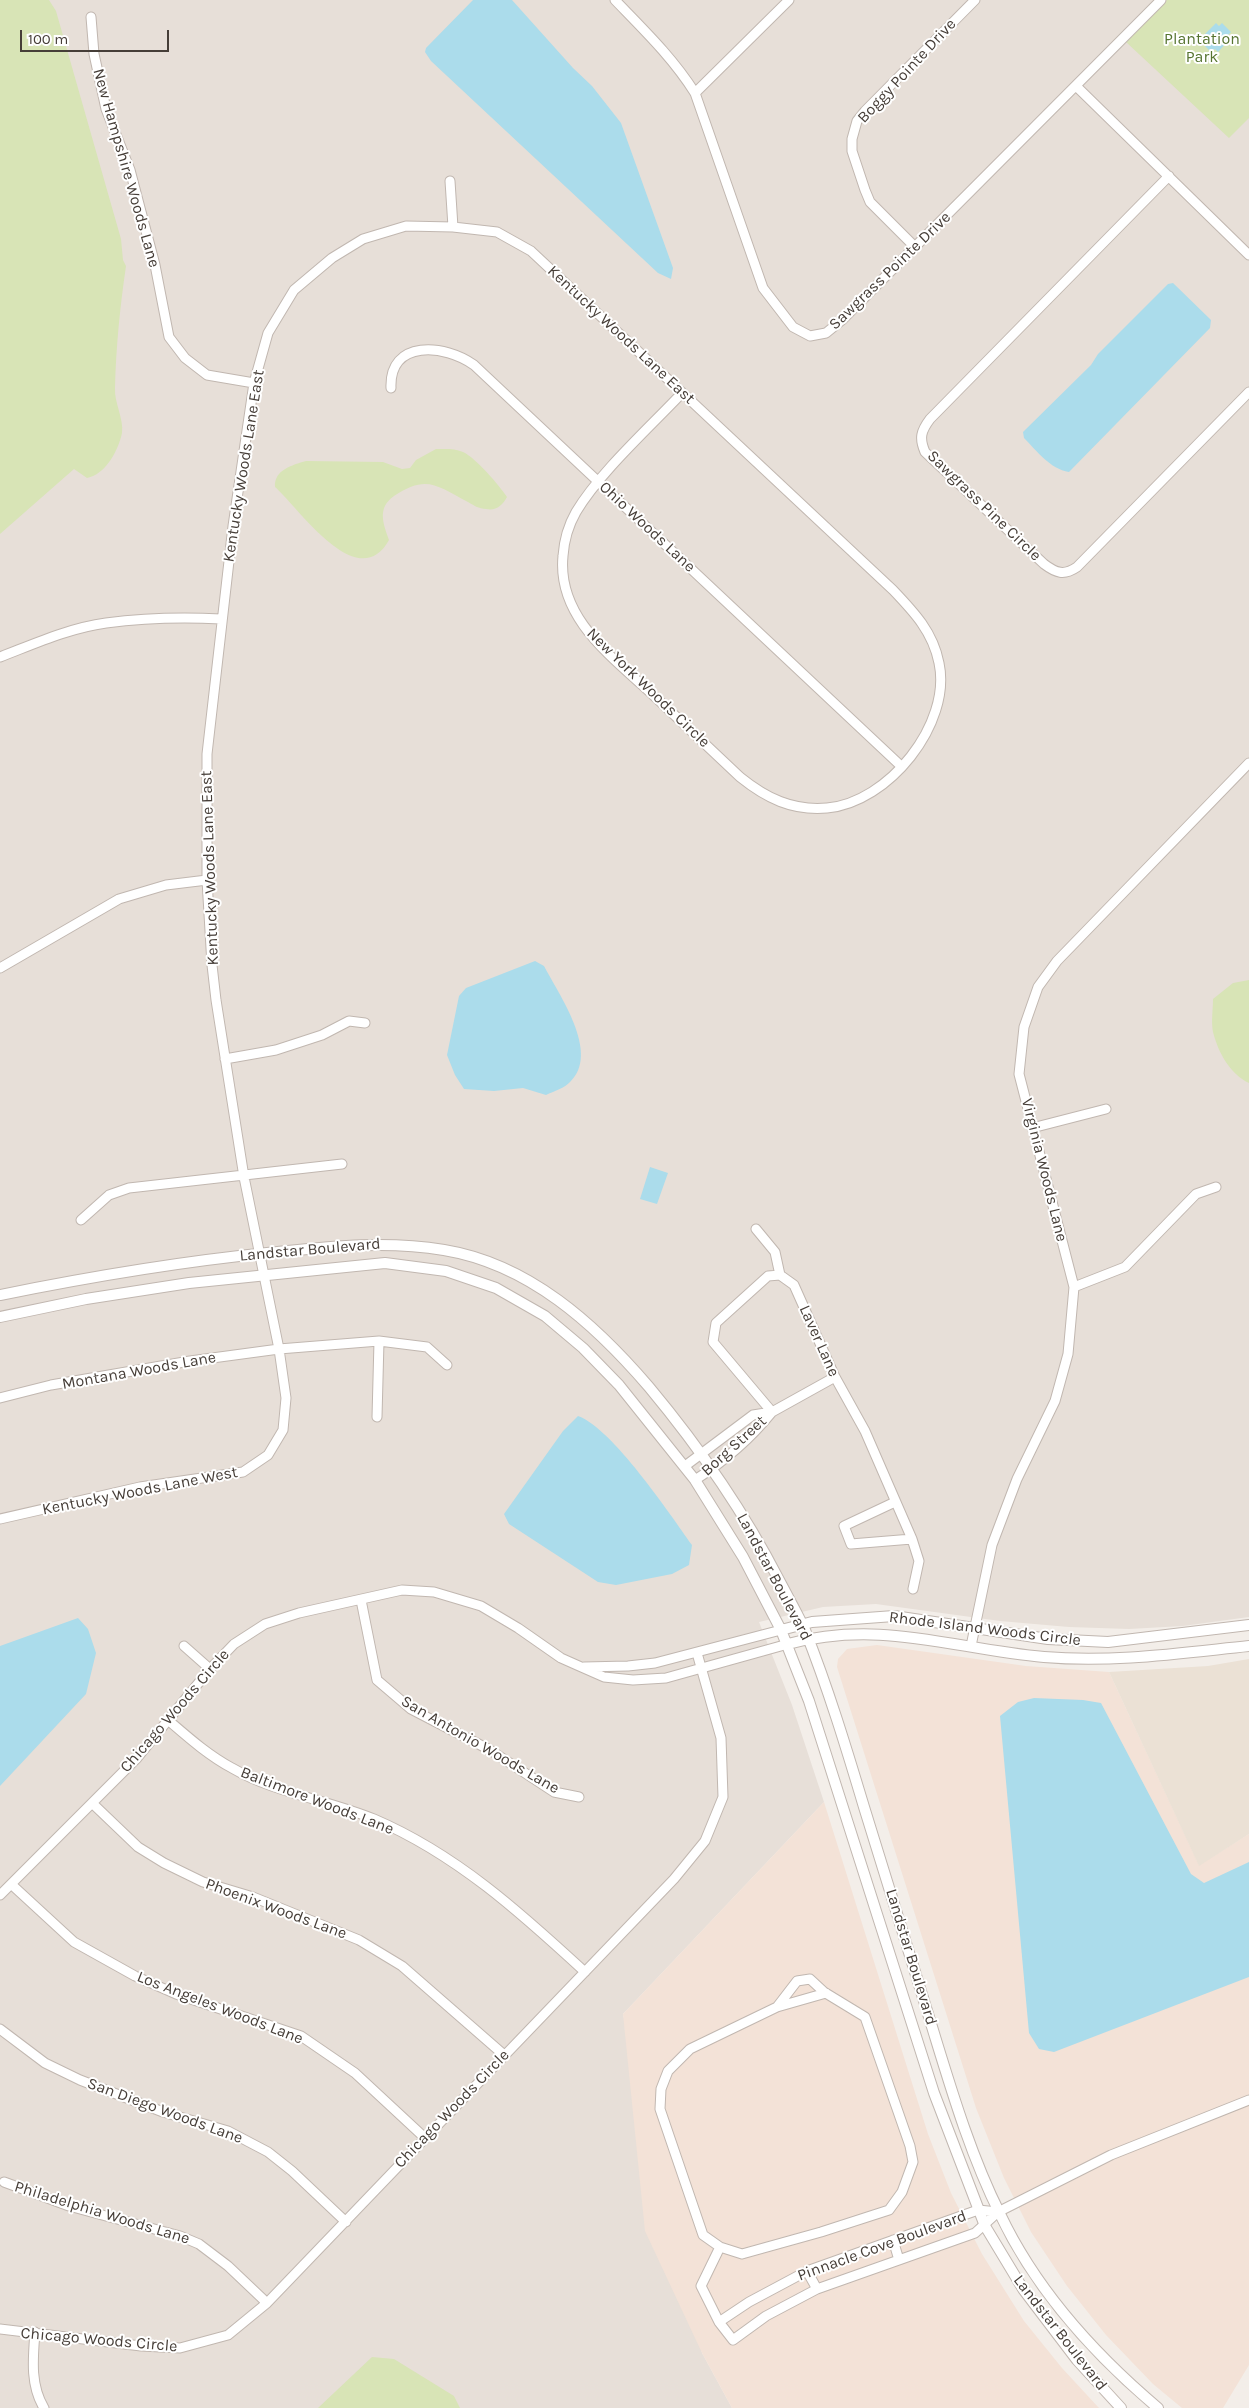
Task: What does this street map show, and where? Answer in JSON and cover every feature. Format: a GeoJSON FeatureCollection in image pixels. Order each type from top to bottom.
{"type":"FeatureCollection","features":[{"type":"Feature","properties":{"kind":"street","name":"Sawgrass Pointe Drive"},"geometry":{"type":"LineString","coordinates":[[615,0],[680,69],[695,93],[763,288],[793,327],[810,336],[826,333],[842,320],[1161,0]]}},
{"type":"Feature","properties":{"kind":"street"},"geometry":{"type":"LineString","coordinates":[[695,93],[789,0]]}},
{"type":"Feature","properties":{"kind":"street","name":"Boggy Pointe Drive"},"geometry":{"type":"LineString","coordinates":[[915,247],[870,202],[852,150],[854,128],[865,111],[975,0]]}},
{"type":"Feature","properties":{"kind":"street","name":"New Hampshire Woods Lane"},"geometry":{"type":"LineString","coordinates":[[91,17],[94,54],[106,109],[130,170],[154,264],[169,337],[185,358],[207,374],[254,383]]}},
{"type":"Feature","properties":{"kind":"street"},"geometry":{"type":"LineString","coordinates":[[1076,86],[1249,255]]}},
{"type":"Feature","properties":{"kind":"street","name":"Sawgrass Pine Circle"},"geometry":{"type":"LineString","coordinates":[[1169,176],[930,419],[922,432],[922,444],[925,452],[1044,564],[1057,573],[1066,574],[1076,568],[1249,392]]}},
{"type":"Feature","properties":{"kind":"street"},"geometry":{"type":"LineString","coordinates":[[450,181],[453,227]]}},
{"type":"Feature","properties":{"kind":"street","name":"Kentucky Woods Lane East"},"geometry":{"type":"LineString","coordinates":[[266,1274],[244,1177],[212,965],[207,880],[207,754],[221,619],[254,383],[268,333],[294,290],[332,258],[363,239],[406,226],[453,227],[497,232],[531,250],[893,590],[919,617],[928,631],[939,663],[939,695],[929,729],[919,746],[901,766]]}},
{"type":"Feature","properties":{"kind":"street","name":"Ohio Woods Lane"},"geometry":{"type":"LineString","coordinates":[[391,388],[390,374],[396,364],[405,357],[428,349],[452,352],[474,365],[901,766]]}},
{"type":"Feature","properties":{"kind":"street","name":"New York Woods Circle"},"geometry":{"type":"LineString","coordinates":[[682,393],[599,482],[576,512],[568,528],[562,564],[566,595],[587,632],[740,777],[760,793],[783,804],[816,808],[845,804],[878,787],[901,766]]}},
{"type":"Feature","properties":{"kind":"street"},"geometry":{"type":"LineString","coordinates":[[0,657],[48,638],[105,623],[178,617],[221,619]]}},
{"type":"Feature","properties":{"kind":"street","name":"Virginia Woods Lane"},"geometry":{"type":"LineString","coordinates":[[971,1646],[992,1545],[1017,1479],[1055,1401],[1068,1354],[1074,1287],[1019,1074],[1024,1027],[1038,987],[1057,961],[1249,763]]}},
{"type":"Feature","properties":{"kind":"street"},"geometry":{"type":"LineString","coordinates":[[0,968],[119,899],[166,885],[207,880]]}},
{"type":"Feature","properties":{"kind":"street"},"geometry":{"type":"LineString","coordinates":[[225,1059],[276,1050],[322,1035],[349,1021],[365,1023]]}},
{"type":"Feature","properties":{"kind":"street"},"geometry":{"type":"LineString","coordinates":[[1032,1128],[1106,1109]]}},
{"type":"Feature","properties":{"kind":"street"},"geometry":{"type":"LineString","coordinates":[[81,1220],[108,1195],[129,1188],[244,1177],[342,1164]]}},
{"type":"Feature","properties":{"kind":"street"},"geometry":{"type":"LineString","coordinates":[[1074,1287],[1126,1267],[1196,1194],[1216,1187]]}},
{"type":"Feature","properties":{"kind":"street"},"geometry":{"type":"LineString","coordinates":[[756,1229],[776,1252],[780,1275],[768,1276],[716,1323],[713,1342],[772,1412]]}},
{"type":"Feature","properties":{"kind":"street","name":"Landstar Boulevard"},"geometry":{"type":"LineString","coordinates":[[0,1295],[163,1265],[354,1244],[390,1244],[448,1250],[507,1269],[563,1302],[597,1332],[635,1372],[713,1468],[763,1549],[802,1624],[832,1701],[956,2103],[998,2212],[1036,2276],[1054,2301],[1089,2343],[1158,2408]]}},
{"type":"Feature","properties":{"kind":"street","name":"Landstar Boulevard"},"geometry":{"type":"LineString","coordinates":[[0,1317],[86,1299],[266,1274],[385,1263],[446,1271],[496,1288],[545,1316],[583,1348],[619,1385],[685,1466],[744,1557],[788,1644],[810,1701],[928,2075],[985,2226],[1023,2289],[1077,2360],[1121,2408]]}},
{"type":"Feature","properties":{"kind":"street","name":"Kentucky Woods Lane West"},"geometry":{"type":"LineString","coordinates":[[0,1520],[140,1488],[243,1472],[268,1455],[284,1430],[286,1398],[266,1274]]}},
{"type":"Feature","properties":{"kind":"street","name":"Laver Lane"},"geometry":{"type":"LineString","coordinates":[[780,1275],[794,1285],[835,1377],[865,1431],[912,1539],[919,1561],[913,1588]]}},
{"type":"Feature","properties":{"kind":"street"},"geometry":{"type":"LineString","coordinates":[[377,1417],[378,1341]]}},
{"type":"Feature","properties":{"kind":"street","name":"Montana Woods Lane"},"geometry":{"type":"LineString","coordinates":[[0,1398],[51,1385],[190,1360],[279,1349],[378,1341],[426,1347],[447,1365]]}},
{"type":"Feature","properties":{"kind":"street","name":"Borg Street"},"geometry":{"type":"LineString","coordinates":[[685,1466],[753,1415],[772,1412],[835,1377]]}},
{"type":"Feature","properties":{"kind":"street","name":"Borg Street"},"geometry":{"type":"LineString","coordinates":[[695,1480],[713,1468],[760,1426],[772,1412]]}},
{"type":"Feature","properties":{"kind":"street"},"geometry":{"type":"LineString","coordinates":[[895,1502],[844,1526],[851,1544],[912,1539]]}},
{"type":"Feature","properties":{"kind":"street","name":"Chicago Woods Circle"},"geometry":{"type":"LineString","coordinates":[[0,1895],[137,1758],[210,1669],[234,1644],[266,1624],[299,1613],[402,1590],[444,1595],[481,1606],[518,1628],[561,1658],[604,1677],[633,1680],[666,1678],[701,1666],[788,1644]]}},
{"type":"Feature","properties":{"kind":"street","name":"San Antonio Woods Lane"},"geometry":{"type":"LineString","coordinates":[[361,1600],[376,1680],[411,1709],[490,1750],[554,1792],[580,1797]]}},
{"type":"Feature","properties":{"kind":"street","name":"Rhode Island Woods Circle"},"geometry":{"type":"LineString","coordinates":[[781,1630],[812,1622],[894,1616],[1048,1639],[1108,1642],[1249,1625]]}},
{"type":"Feature","properties":{"kind":"street","name":"Chicago Woods Circle"},"geometry":{"type":"LineString","coordinates":[[579,1666],[628,1666],[655,1663],[781,1630]]}},
{"type":"Feature","properties":{"kind":"street","name":"Rhode Island Woods Circle"},"geometry":{"type":"LineString","coordinates":[[788,1644],[808,1639],[872,1633],[909,1636],[1043,1657],[1110,1660],[1249,1646]]}},
{"type":"Feature","properties":{"kind":"street"},"geometry":{"type":"LineString","coordinates":[[184,1646],[210,1669]]}},
{"type":"Feature","properties":{"kind":"street","name":"Chicago Woods Circle"},"geometry":{"type":"LineString","coordinates":[[0,2329],[12,2332],[35,2332],[141,2346],[180,2348],[228,2335],[267,2303],[674,1880],[705,1841],[723,1797],[721,1738],[698,1653]]}},
{"type":"Feature","properties":{"kind":"street","name":"Baltimore Woods Lane"},"geometry":{"type":"LineString","coordinates":[[168,1720],[203,1751],[234,1769],[374,1820],[430,1848],[482,1882],[523,1914],[585,1972]]}},
{"type":"Feature","properties":{"kind":"street","name":"Phoenix Woods Lane"},"geometry":{"type":"LineString","coordinates":[[92,1803],[138,1847],[164,1863],[203,1882],[253,1897],[359,1940],[395,1962],[436,1994],[504,2055]]}},
{"type":"Feature","properties":{"kind":"street","name":"Los Angeles Woods Lane"},"geometry":{"type":"LineString","coordinates":[[11,1884],[74,1942],[135,1976],[176,1994],[301,2036],[333,2056],[355,2073],[425,2138]]}},
{"type":"Feature","properties":{"kind":"street"},"geometry":{"type":"LineString","coordinates":[[777,2007],[797,1981],[810,1979],[826,1993],[864,2017],[910,2146],[913,2162],[902,2192],[888,2210],[821,2232],[742,2254],[720,2247],[703,2235],[660,2109],[661,2089],[668,2071],[690,2049],[777,2007],[826,1993]]}},
{"type":"Feature","properties":{"kind":"street","name":"San Diego Woods Lane"},"geometry":{"type":"LineString","coordinates":[[0,2029],[45,2063],[80,2080],[163,2112],[228,2131],[268,2152],[292,2171],[346,2222]]}},
{"type":"Feature","properties":{"kind":"street"},"geometry":{"type":"LineString","coordinates":[[998,2212],[1111,2155],[1249,2100]]}},
{"type":"Feature","properties":{"kind":"street","name":"Philadelphia Woods Lane"},"geometry":{"type":"LineString","coordinates":[[4,2182],[69,2206],[180,2236],[199,2244],[228,2266],[267,2303]]}},
{"type":"Feature","properties":{"kind":"street","name":"Pinnacle Cove Boulevard"},"geometry":{"type":"LineString","coordinates":[[978,2210],[998,2212],[985,2226],[974,2233],[817,2289],[766,2316],[733,2340],[719,2322],[750,2302],[807,2271],[978,2210]]}},
{"type":"Feature","properties":{"kind":"street"},"geometry":{"type":"LineString","coordinates":[[892,2240],[899,2260]]}},
{"type":"Feature","properties":{"kind":"street"},"geometry":{"type":"LineString","coordinates":[[719,2322],[701,2286],[720,2247]]}},
{"type":"Feature","properties":{"kind":"street"},"geometry":{"type":"LineString","coordinates":[[807,2271],[817,2289]]}},
{"type":"Feature","properties":{"kind":"street"},"geometry":{"type":"LineString","coordinates":[[35,2332],[32,2369],[39,2400],[44,2408]]}},
{"type":"Feature","properties":{"kind":"shaded area"},"geometry":{"type":"Polygon","coordinates":[[[0,0],[1249,0],[1249,1617],[1183,1626],[1129,1629],[1069,1627],[1000,1621],[876,1604],[823,1607],[759,1622],[792,1705],[824,1802],[623,2014],[702,2353],[732,2408],[0,2408],[0,0]]]}},
{"type":"Feature","properties":{"kind":"shaded area"},"geometry":{"type":"Polygon","coordinates":[[[877,1645],[1026,1666],[1109,1672],[1199,1865],[1249,1834],[1249,2365],[1223,2408],[1182,2408],[1153,2384],[1106,2335],[1067,2286],[1031,2232],[1004,2178],[976,2108],[837,1667],[838,1659],[847,1649],[877,1645]]]}},
{"type":"Feature","properties":{"kind":"shaded area"},"geometry":{"type":"Polygon","coordinates":[[[1249,1659],[1249,1834],[1199,1866],[1109,1672],[1208,1666],[1249,1659]]]}},
{"type":"Feature","properties":{"kind":"shaded area"},"geometry":{"type":"Polygon","coordinates":[[[824,1802],[928,2134],[951,2193],[982,2254],[1024,2321],[1062,2368],[1099,2408],[732,2408],[702,2353],[645,2231],[623,2014],[824,1802]]]}},
{"type":"Feature","properties":{"kind":"green space"},"geometry":{"type":"Polygon","coordinates":[[[0,0],[49,0],[56,11],[121,239],[123,260],[126,266],[119,327],[115,393],[122,422],[122,433],[118,447],[110,461],[100,472],[87,478],[74,469],[0,534],[0,0]]]}},
{"type":"Feature","properties":{"kind":"green space","name":"Plantation Park"},"geometry":{"type":"Polygon","coordinates":[[[1167,0],[1249,0],[1249,118],[1229,138],[1126,42],[1167,0]]]}},
{"type":"Feature","properties":{"kind":"green space"},"geometry":{"type":"Polygon","coordinates":[[[436,449],[456,450],[468,455],[481,466],[507,497],[496,508],[483,509],[440,487],[424,484],[405,489],[394,496],[385,506],[383,522],[389,540],[376,555],[361,558],[346,553],[329,542],[313,528],[275,487],[277,476],[281,472],[306,461],[383,462],[402,469],[410,468],[416,460],[436,449]]]}},
{"type":"Feature","properties":{"kind":"green space"},"geometry":{"type":"Polygon","coordinates":[[[1249,980],[1249,1083],[1236,1074],[1226,1062],[1213,1032],[1212,1020],[1213,999],[1233,983],[1249,980]]]}},
{"type":"Feature","properties":{"kind":"green space"},"geometry":{"type":"Polygon","coordinates":[[[372,2357],[394,2359],[454,2396],[460,2408],[318,2408],[372,2357]]]}},
{"type":"Feature","properties":{"kind":"water"},"geometry":{"type":"Polygon","coordinates":[[[473,0],[512,0],[573,68],[592,86],[621,123],[673,268],[671,279],[658,273],[431,61],[425,52],[426,48],[473,0]]]}},
{"type":"Feature","properties":{"kind":"water"},"geometry":{"type":"Polygon","coordinates":[[[1216,23],[1219,26],[1222,23],[1231,32],[1228,35],[1231,38],[1218,52],[1215,49],[1211,52],[1202,43],[1205,40],[1202,37],[1216,23]]]}},
{"type":"Feature","properties":{"kind":"water"},"geometry":{"type":"Polygon","coordinates":[[[1173,283],[1211,320],[1210,328],[1069,472],[1056,467],[1039,454],[1024,438],[1023,432],[1091,365],[1098,354],[1168,284],[1173,283]]]}},
{"type":"Feature","properties":{"kind":"water"},"geometry":{"type":"Polygon","coordinates":[[[535,961],[544,966],[574,1024],[581,1056],[578,1070],[568,1084],[546,1095],[523,1088],[494,1091],[464,1089],[455,1075],[447,1055],[459,996],[466,988],[535,961]]]}},
{"type":"Feature","properties":{"kind":"water"},"geometry":{"type":"Polygon","coordinates":[[[650,1167],[668,1173],[657,1204],[640,1199],[650,1167]]]}},
{"type":"Feature","properties":{"kind":"water"},"geometry":{"type":"Polygon","coordinates":[[[578,1416],[592,1424],[607,1437],[640,1473],[692,1545],[689,1565],[672,1574],[616,1585],[598,1582],[509,1524],[504,1514],[563,1431],[578,1416]]]}},
{"type":"Feature","properties":{"kind":"water"},"geometry":{"type":"Polygon","coordinates":[[[78,1618],[88,1629],[96,1653],[86,1694],[0,1786],[0,1646],[78,1618]]]}},
{"type":"Feature","properties":{"kind":"water"},"geometry":{"type":"Polygon","coordinates":[[[1034,1698],[1083,1700],[1101,1703],[1191,1874],[1204,1883],[1249,1862],[1249,1977],[1054,2052],[1039,2049],[1029,2033],[1000,1716],[1018,1702],[1034,1698]]]}}]}
